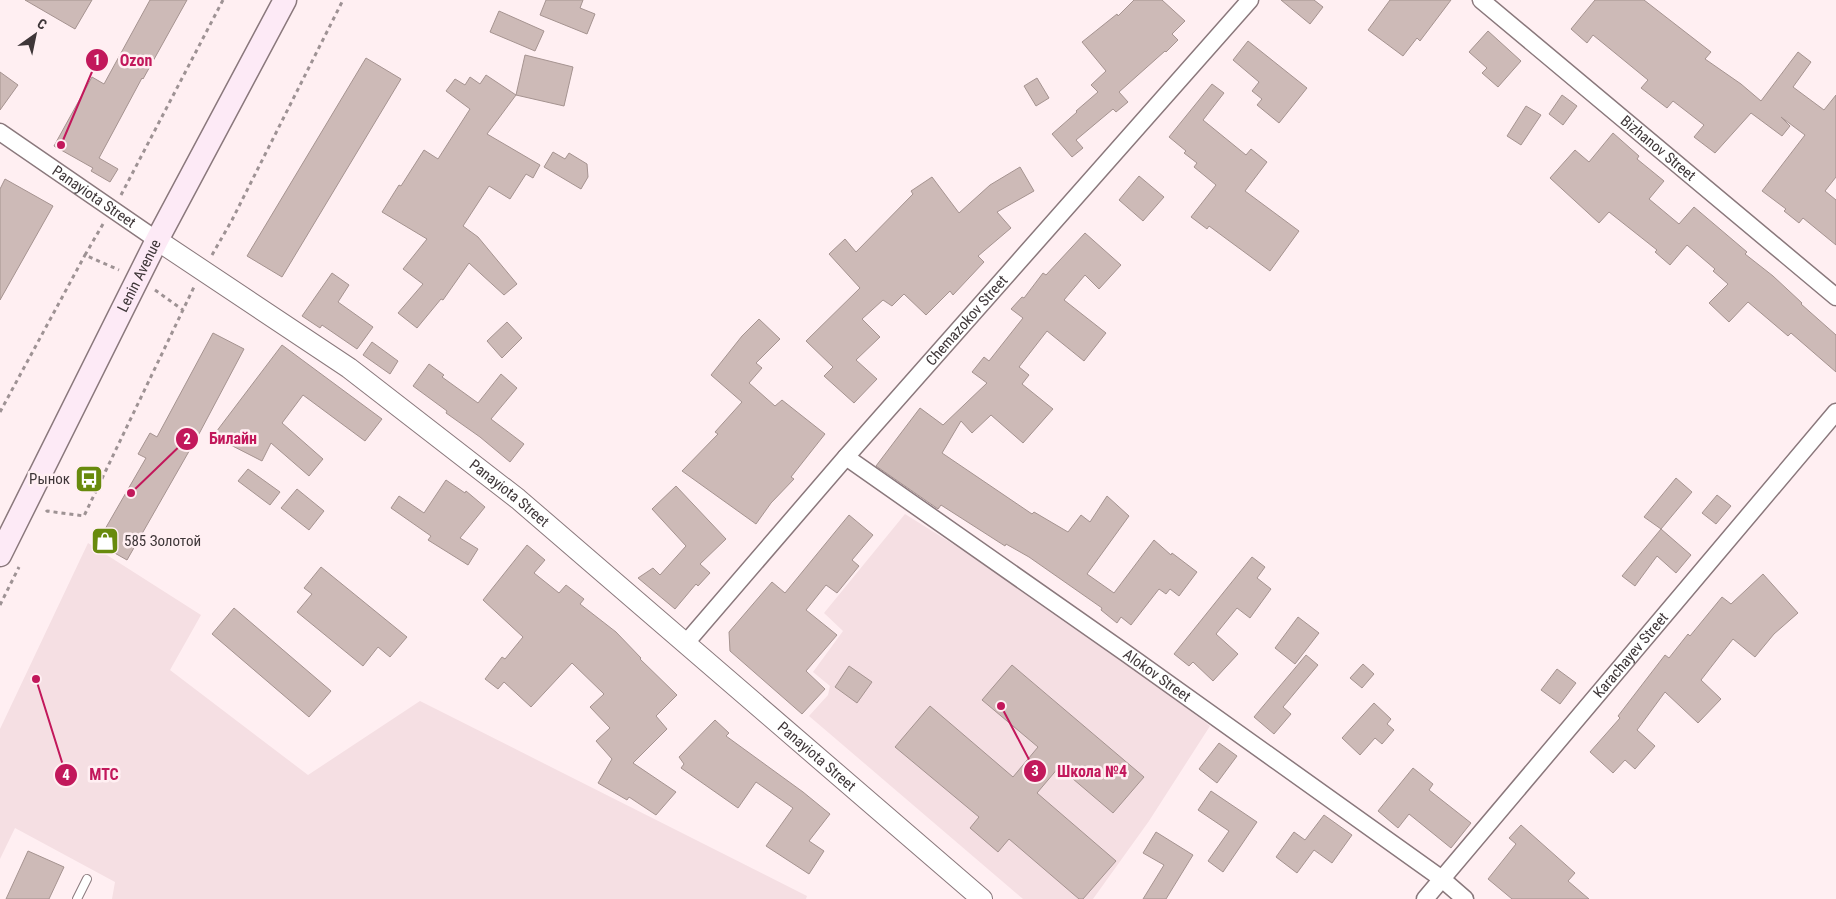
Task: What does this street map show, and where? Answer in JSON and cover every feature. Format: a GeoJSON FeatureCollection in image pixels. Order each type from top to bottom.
{"type":"FeatureCollection","features":[{"type":"Feature","properties":{"kind":"main road","name":"Lenin Avenue"},"geometry":{"type":"LineString","coordinates":[[0,554],[157,240],[285,0]]}},
{"type":"Feature","properties":{"kind":"street","name":"Chemazokov Street"},"geometry":{"type":"LineString","coordinates":[[685,644],[846,456],[1250,0]]}},
{"type":"Feature","properties":{"kind":"street","name":"Bizhanov Street"},"geometry":{"type":"LineString","coordinates":[[1481,0],[1836,297]]}},
{"type":"Feature","properties":{"kind":"street","name":"Panayiota Street"},"geometry":{"type":"LineString","coordinates":[[0,132],[157,240],[349,368],[518,499],[982,899]]}},
{"type":"Feature","properties":{"kind":"street","name":"Karachayev Street"},"geometry":{"type":"LineString","coordinates":[[1425,899],[1836,412]]}},
{"type":"Feature","properties":{"kind":"street","name":"Alokov Street"},"geometry":{"type":"LineString","coordinates":[[846,456],[1442,879],[1465,899]]}},
{"type":"Feature","properties":{"kind":"lane"},"geometry":{"type":"LineString","coordinates":[[77,899],[87,879]]}},
{"type":"Feature","properties":{"kind":"path"},"geometry":{"type":"LineString","coordinates":[[0,412],[85,255],[127,185],[223,0]]}},
{"type":"Feature","properties":{"kind":"path"},"geometry":{"type":"LineString","coordinates":[[42,519],[46,511],[84,516],[203,269],[232,220],[343,0]]}},
{"type":"Feature","properties":{"kind":"path"},"geometry":{"type":"LineString","coordinates":[[85,255],[138,278],[183,310]]}},
{"type":"Feature","properties":{"kind":"path"},"geometry":{"type":"LineString","coordinates":[[0,604],[21,562]]}},
{"type":"Feature","properties":{"kind":"shaded area"},"geometry":{"type":"Polygon","coordinates":[[[905,514],[1028,591],[1142,673],[1210,726],[1149,821],[1093,899],[1023,899],[809,716],[828,695],[830,686],[813,672],[843,631],[824,613],[905,514]]]}},
{"type":"Feature","properties":{"kind":"shaded area"},"geometry":{"type":"Polygon","coordinates":[[[88,543],[201,615],[170,670],[308,775],[420,701],[807,896],[806,899],[112,899],[115,882],[15,828],[0,859],[0,729],[88,543]]]}},
{"type":"Feature","properties":{"kind":"building"},"geometry":{"type":"Polygon","coordinates":[[[25,0],[92,0],[75,29],[25,0]]]}},
{"type":"Feature","properties":{"kind":"building"},"geometry":{"type":"Polygon","coordinates":[[[150,0],[187,0],[99,158],[118,169],[110,182],[91,171],[93,168],[54,146],[92,77],[104,84],[150,0]]]}},
{"type":"Feature","properties":{"kind":"building"},"geometry":{"type":"Polygon","coordinates":[[[546,0],[583,0],[580,8],[595,14],[587,34],[540,15],[546,0]]]}},
{"type":"Feature","properties":{"kind":"building"},"geometry":{"type":"Polygon","coordinates":[[[1134,0],[1162,0],[1185,21],[1172,34],[1178,40],[1119,92],[1128,102],[1116,112],[1113,109],[1076,140],[1083,148],[1072,157],[1052,134],[1098,92],[1091,85],[1106,71],[1082,42],[1117,14],[1118,16],[1134,0]]]}},
{"type":"Feature","properties":{"kind":"building"},"geometry":{"type":"Polygon","coordinates":[[[1281,0],[1314,0],[1323,7],[1310,24],[1281,0]]]}},
{"type":"Feature","properties":{"kind":"building"},"geometry":{"type":"Polygon","coordinates":[[[1390,0],[1451,0],[1420,41],[1417,38],[1403,56],[1368,30],[1390,0]]]}},
{"type":"Feature","properties":{"kind":"building"},"geometry":{"type":"Polygon","coordinates":[[[1595,0],[1644,0],[1711,52],[1705,59],[1741,84],[1761,101],[1798,52],[1811,62],[1793,87],[1824,110],[1836,95],[1836,177],[1825,191],[1836,200],[1836,245],[1803,218],[1799,223],[1784,211],[1786,209],[1762,191],[1805,135],[1781,117],[1790,126],[1782,136],[1751,113],[1715,153],[1694,137],[1704,125],[1673,101],[1667,108],[1641,88],[1648,80],[1593,35],[1587,43],[1571,29],[1595,0]]]}},
{"type":"Feature","properties":{"kind":"building"},"geometry":{"type":"Polygon","coordinates":[[[499,11],[544,31],[535,51],[490,32],[499,11]]]}},
{"type":"Feature","properties":{"kind":"building"},"geometry":{"type":"Polygon","coordinates":[[[1488,31],[1521,61],[1498,87],[1482,73],[1487,68],[1469,52],[1488,31]]]}},
{"type":"Feature","properties":{"kind":"building"},"geometry":{"type":"Polygon","coordinates":[[[1248,41],[1307,88],[1279,123],[1257,105],[1262,99],[1252,91],[1259,82],[1233,60],[1248,41]]]}},
{"type":"Feature","properties":{"kind":"building"},"geometry":{"type":"Polygon","coordinates":[[[525,55],[573,67],[564,106],[516,95],[525,55]]]}},
{"type":"Feature","properties":{"kind":"building"},"geometry":{"type":"Polygon","coordinates":[[[366,58],[401,79],[282,277],[247,256],[366,58]]]}},
{"type":"Feature","properties":{"kind":"building"},"geometry":{"type":"Polygon","coordinates":[[[0,72],[18,85],[0,110],[0,72]]]}},
{"type":"Feature","properties":{"kind":"building"},"geometry":{"type":"Polygon","coordinates":[[[486,75],[516,95],[487,134],[540,165],[533,178],[526,174],[510,199],[489,186],[463,226],[478,237],[517,284],[504,295],[469,263],[443,300],[441,299],[417,328],[398,313],[423,284],[403,269],[427,239],[382,212],[424,150],[438,159],[470,109],[446,91],[455,79],[465,85],[470,77],[480,84],[486,75]]]}},
{"type":"Feature","properties":{"kind":"building"},"geometry":{"type":"Polygon","coordinates":[[[1037,78],[1049,98],[1036,106],[1024,86],[1037,78]]]}},
{"type":"Feature","properties":{"kind":"building"},"geometry":{"type":"Polygon","coordinates":[[[1212,84],[1224,93],[1203,120],[1246,155],[1251,149],[1267,162],[1245,191],[1299,231],[1270,271],[1209,226],[1207,229],[1191,217],[1216,185],[1194,167],[1197,163],[1184,153],[1186,151],[1169,137],[1212,84]]]}},
{"type":"Feature","properties":{"kind":"building"},"geometry":{"type":"Polygon","coordinates":[[[1562,95],[1577,106],[1563,125],[1549,114],[1562,95]]]}},
{"type":"Feature","properties":{"kind":"building"},"geometry":{"type":"Polygon","coordinates":[[[1526,106],[1541,115],[1521,145],[1507,136],[1526,106]]]}},
{"type":"Feature","properties":{"kind":"building"},"geometry":{"type":"Polygon","coordinates":[[[1613,133],[1639,156],[1637,159],[1664,181],[1649,199],[1679,224],[1694,207],[1747,252],[1745,254],[1773,276],[1836,335],[1836,372],[1791,333],[1788,336],[1748,302],[1729,322],[1709,303],[1728,284],[1713,271],[1715,269],[1687,245],[1670,265],[1655,252],[1657,250],[1609,212],[1599,223],[1550,178],[1575,150],[1589,162],[1613,133]]]}},
{"type":"Feature","properties":{"kind":"building"},"geometry":{"type":"Polygon","coordinates":[[[553,152],[565,159],[569,153],[587,164],[588,177],[581,189],[544,167],[553,152]]]}},
{"type":"Feature","properties":{"kind":"building"},"geometry":{"type":"Polygon","coordinates":[[[1020,167],[1034,191],[997,212],[1011,228],[978,256],[984,262],[953,295],[950,291],[926,315],[904,294],[892,306],[883,300],[862,319],[880,337],[856,360],[877,379],[854,403],[824,376],[833,367],[806,341],[860,288],[829,254],[845,239],[856,252],[913,194],[911,191],[932,177],[959,213],[990,185],[1020,167]]]}},
{"type":"Feature","properties":{"kind":"building"},"geometry":{"type":"Polygon","coordinates":[[[1139,176],[1164,197],[1143,221],[1119,200],[1139,176]]]}},
{"type":"Feature","properties":{"kind":"building"},"geometry":{"type":"Polygon","coordinates":[[[5,179],[53,206],[0,300],[0,189],[5,179]]]}},
{"type":"Feature","properties":{"kind":"building"},"geometry":{"type":"Polygon","coordinates":[[[1085,233],[1121,265],[1099,289],[1085,275],[1064,300],[1106,333],[1084,361],[1047,331],[1019,367],[1029,375],[1022,384],[1053,409],[1023,443],[991,415],[972,433],[961,421],[942,453],[1032,514],[1034,512],[1068,532],[1081,515],[1090,522],[1107,496],[1129,516],[1087,574],[1114,593],[1154,540],[1171,555],[1172,553],[1197,572],[1179,596],[1170,589],[1166,594],[1159,589],[1131,625],[1121,617],[1117,623],[1101,610],[1102,608],[1029,557],[1006,544],[1005,546],[941,505],[938,509],[876,466],[920,408],[943,425],[987,383],[972,372],[984,357],[989,361],[1023,318],[1011,309],[1022,297],[1024,298],[1043,273],[1046,275],[1085,233]]]}},
{"type":"Feature","properties":{"kind":"building"},"geometry":{"type":"Polygon","coordinates":[[[332,273],[349,285],[338,302],[373,327],[357,349],[322,325],[320,328],[302,316],[332,273]]]}},
{"type":"Feature","properties":{"kind":"building"},"geometry":{"type":"Polygon","coordinates":[[[759,319],[780,339],[756,363],[762,368],[749,383],[775,406],[782,400],[825,434],[791,477],[794,479],[771,503],[756,524],[682,471],[718,434],[715,432],[742,402],[711,375],[742,336],[759,319]]]}},
{"type":"Feature","properties":{"kind":"building"},"geometry":{"type":"Polygon","coordinates":[[[507,322],[522,338],[502,358],[487,341],[507,322]]]}},
{"type":"Feature","properties":{"kind":"building"},"geometry":{"type":"Polygon","coordinates":[[[213,333],[244,349],[200,432],[127,560],[97,543],[146,458],[138,454],[150,433],[157,437],[213,333]]]}},
{"type":"Feature","properties":{"kind":"building"},"geometry":{"type":"Polygon","coordinates":[[[372,342],[398,361],[390,374],[363,355],[372,342]]]}},
{"type":"Feature","properties":{"kind":"building"},"geometry":{"type":"Polygon","coordinates":[[[282,345],[382,419],[365,441],[303,395],[282,423],[323,459],[309,476],[271,443],[262,461],[213,436],[282,345]]]}},
{"type":"Feature","properties":{"kind":"building"},"geometry":{"type":"Polygon","coordinates":[[[429,364],[444,375],[442,377],[478,403],[501,374],[517,388],[491,419],[524,444],[510,462],[413,386],[429,364]]]}},
{"type":"Feature","properties":{"kind":"building"},"geometry":{"type":"Polygon","coordinates":[[[248,469],[280,492],[270,505],[238,481],[248,469]]]}},
{"type":"Feature","properties":{"kind":"building"},"geometry":{"type":"Polygon","coordinates":[[[1676,478],[1692,492],[1661,529],[1644,517],[1676,478]]]}},
{"type":"Feature","properties":{"kind":"building"},"geometry":{"type":"Polygon","coordinates":[[[446,480],[465,493],[466,491],[485,507],[460,538],[478,549],[468,565],[428,540],[431,536],[391,508],[399,496],[424,513],[446,480]]]}},
{"type":"Feature","properties":{"kind":"building"},"geometry":{"type":"Polygon","coordinates":[[[676,486],[726,539],[700,564],[710,573],[698,586],[696,584],[675,609],[638,578],[653,568],[660,575],[686,546],[652,509],[676,486]]]}},
{"type":"Feature","properties":{"kind":"building"},"geometry":{"type":"Polygon","coordinates":[[[297,489],[324,511],[309,530],[281,508],[297,489]]]}},
{"type":"Feature","properties":{"kind":"building"},"geometry":{"type":"Polygon","coordinates":[[[1717,495],[1731,506],[1716,524],[1702,513],[1717,495]]]}},
{"type":"Feature","properties":{"kind":"building"},"geometry":{"type":"Polygon","coordinates":[[[849,515],[873,535],[852,560],[859,566],[837,593],[826,585],[806,610],[837,635],[806,671],[825,689],[802,714],[730,651],[729,632],[772,582],[785,593],[849,515]]]}},
{"type":"Feature","properties":{"kind":"building"},"geometry":{"type":"Polygon","coordinates":[[[1661,529],[1691,555],[1676,573],[1657,556],[1635,586],[1622,576],[1661,529]]]}},
{"type":"Feature","properties":{"kind":"building"},"geometry":{"type":"Polygon","coordinates":[[[527,545],[545,560],[534,573],[559,593],[566,585],[584,599],[580,604],[616,632],[640,659],[677,695],[656,716],[667,729],[633,763],[676,792],[656,815],[629,797],[627,800],[598,783],[612,759],[596,741],[610,728],[590,707],[604,694],[572,663],[531,707],[504,682],[498,689],[485,679],[502,657],[505,659],[523,637],[483,600],[527,545]]]}},
{"type":"Feature","properties":{"kind":"building"},"geometry":{"type":"Polygon","coordinates":[[[1252,557],[1265,567],[1257,578],[1271,589],[1250,618],[1237,608],[1216,634],[1238,654],[1213,681],[1193,662],[1189,666],[1174,654],[1252,557]]]}},
{"type":"Feature","properties":{"kind":"building"},"geometry":{"type":"Polygon","coordinates":[[[321,567],[407,637],[390,657],[378,647],[363,666],[297,612],[312,594],[304,588],[321,567]]]}},
{"type":"Feature","properties":{"kind":"building"},"geometry":{"type":"Polygon","coordinates":[[[1763,574],[1798,613],[1774,634],[1755,657],[1733,639],[1701,680],[1721,699],[1698,723],[1665,692],[1637,730],[1655,746],[1635,769],[1625,760],[1613,773],[1590,752],[1620,718],[1618,716],[1665,655],[1669,658],[1722,597],[1731,604],[1763,574]]]}},
{"type":"Feature","properties":{"kind":"building"},"geometry":{"type":"Polygon","coordinates":[[[234,608],[331,691],[309,717],[212,634],[234,608]]]}},
{"type":"Feature","properties":{"kind":"building"},"geometry":{"type":"Polygon","coordinates":[[[1298,617],[1319,633],[1295,664],[1275,648],[1298,617]]]}},
{"type":"Feature","properties":{"kind":"building"},"geometry":{"type":"Polygon","coordinates":[[[1306,655],[1318,665],[1283,707],[1291,714],[1274,734],[1254,717],[1306,655]]]}},
{"type":"Feature","properties":{"kind":"building"},"geometry":{"type":"Polygon","coordinates":[[[1363,664],[1374,674],[1362,688],[1350,678],[1363,664]]]}},
{"type":"Feature","properties":{"kind":"building"},"geometry":{"type":"Polygon","coordinates":[[[1012,665],[1144,777],[1113,813],[1059,767],[1037,793],[1116,861],[1083,899],[1079,899],[1009,839],[998,852],[970,828],[979,817],[895,747],[930,706],[1013,777],[1038,747],[982,700],[1012,665]]]}},
{"type":"Feature","properties":{"kind":"building"},"geometry":{"type":"Polygon","coordinates":[[[849,666],[872,682],[857,703],[835,687],[849,666]]]}},
{"type":"Feature","properties":{"kind":"building"},"geometry":{"type":"Polygon","coordinates":[[[1557,669],[1576,683],[1560,704],[1541,690],[1557,669]]]}},
{"type":"Feature","properties":{"kind":"building"},"geometry":{"type":"Polygon","coordinates":[[[1374,703],[1391,719],[1387,724],[1394,730],[1382,744],[1375,738],[1360,755],[1342,738],[1374,703]]]}},
{"type":"Feature","properties":{"kind":"building"},"geometry":{"type":"Polygon","coordinates":[[[715,720],[729,733],[726,736],[830,814],[809,841],[824,851],[809,874],[766,846],[793,808],[756,782],[738,808],[681,768],[684,764],[679,757],[715,720]]]}},
{"type":"Feature","properties":{"kind":"building"},"geometry":{"type":"Polygon","coordinates":[[[1219,743],[1237,756],[1217,783],[1199,769],[1219,743]]]}},
{"type":"Feature","properties":{"kind":"building"},"geometry":{"type":"Polygon","coordinates":[[[1413,768],[1433,784],[1429,790],[1471,823],[1451,848],[1409,814],[1398,828],[1378,811],[1413,768]]]}},
{"type":"Feature","properties":{"kind":"building"},"geometry":{"type":"Polygon","coordinates":[[[1211,791],[1257,822],[1223,872],[1208,861],[1229,831],[1198,810],[1211,791]]]}},
{"type":"Feature","properties":{"kind":"building"},"geometry":{"type":"Polygon","coordinates":[[[1324,815],[1352,835],[1332,863],[1314,850],[1297,873],[1276,857],[1294,832],[1305,840],[1324,815]]]}},
{"type":"Feature","properties":{"kind":"building"},"geometry":{"type":"Polygon","coordinates":[[[1521,825],[1575,873],[1568,881],[1589,899],[1512,899],[1488,879],[1516,844],[1509,838],[1521,825]]]}},
{"type":"Feature","properties":{"kind":"building"},"geometry":{"type":"Polygon","coordinates":[[[1156,832],[1193,855],[1166,899],[1143,899],[1164,865],[1143,853],[1156,832]]]}},
{"type":"Feature","properties":{"kind":"building"},"geometry":{"type":"Polygon","coordinates":[[[28,851],[64,867],[49,899],[6,899],[28,851]]]}},
{"type":"Feature","properties":{"kind":"place","name":"Ozon"},"geometry":{"type":"Point","coordinates":[61,145]}},
{"type":"Feature","properties":{"kind":"place","name":"Рынок"},"geometry":{"type":"Point","coordinates":[89,479]}},
{"type":"Feature","properties":{"kind":"place","name":"Билайн"},"geometry":{"type":"Point","coordinates":[131,493]}},
{"type":"Feature","properties":{"kind":"place","name":"585 Золотой"},"geometry":{"type":"Point","coordinates":[105,541]}},
{"type":"Feature","properties":{"kind":"place","name":"МТС"},"geometry":{"type":"Point","coordinates":[36,679]}},
{"type":"Feature","properties":{"kind":"place","name":"Школа №4"},"geometry":{"type":"Point","coordinates":[1001,706]}}]}
